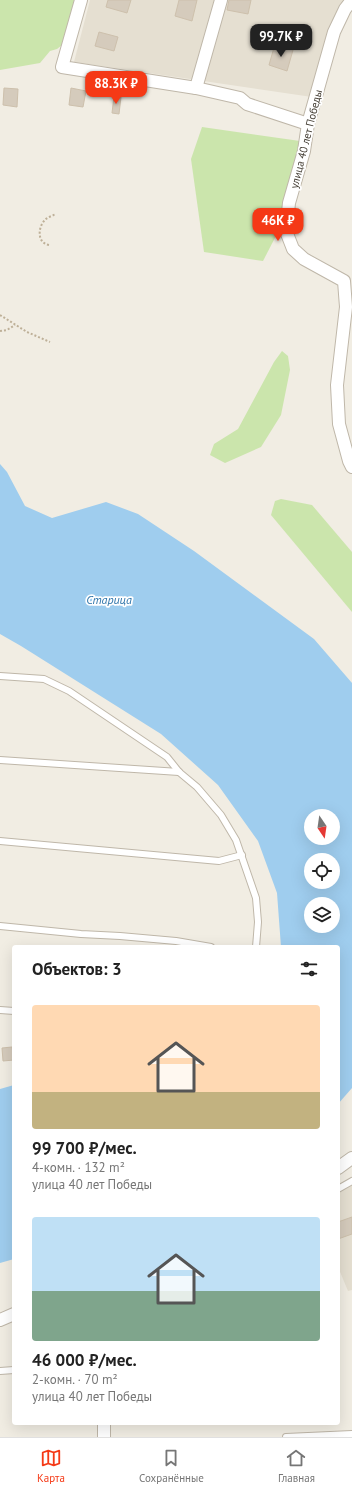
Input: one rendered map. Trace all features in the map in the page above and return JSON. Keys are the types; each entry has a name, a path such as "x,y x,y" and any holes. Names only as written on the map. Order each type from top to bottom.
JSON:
{"street":[{"path":"81,0 62,67 196,88 240,98 247,104 308,124"},
{"path":"196,88 221,0"},
{"name":"улица 40 лет Победы","path":"352,0 345,9 334,32 308,124 304,151 289,203 286,231 292,249 304,259 348,283 337,385 339,424 349,461 352,466"},
{"path":"340,1167 352,1158"},
{"path":"0,1320 12,1315"},
{"path":"104,1425 104,1437"}],"lane":[{"path":"0,676 44,679 69,691 167,757 178,772 197,787 221,815 236,840 242,855 256,898 258,922 256,945"},
{"path":"0,760 178,772"},
{"path":"0,841 219,861 242,855"},
{"path":"0,926 81,934 155,939 197,945"},
{"path":"0,1010 12,1011"},
{"path":"340,1188 352,1181"},
{"path":"0,1371 12,1370"},
{"path":"286,1437 352,1434"}],"path":[{"path":"49,245 44,244 41,241 39,234 40,226 46,219 56,214"},
{"path":"0,315 27,332 50,342"},
{"path":"0,331 7,330 16,325"}],"shaded area":[{"path":"90,0 346,0 312,97 74,62"},
{"path":"352,1185 352,1290 348,1291 340,1272 340,1192"}],"green space":[{"path":"0,0 79,0 67,41 57,49 50,51 40,63 0,70"},
{"path":"202,127 300,141 279,230 263,261 204,252 191,159"},
{"path":"282,351 288,356 290,370 281,415 261,447 225,463 210,455 214,444 238,429 274,362"},
{"path":"281,499 312,505 352,552 352,612 271,515 275,501"}],"water":[{"name":"Старица","path":"0,464 7,472 25,506 52,518 106,502 138,514 194,551 314,639 352,683 352,1088 340,1102 340,945 281,945 277,893 258,841 218,785 161,734 0,634"},
{"path":"12,1086 12,1260 0,1263 0,1089"}],"building":[{"path":"108,0 131,0 127,13 106,7"},
{"path":"179,0 197,0 192,21 175,16"},
{"path":"229,0 251,0 248,14 227,10"},
{"path":"99,32 118,37 114,51 95,46"},
{"path":"275,44 293,50 287,71 269,65"},
{"path":"4,88 18,89 17,107 3,105"},
{"path":"71,88 86,91 83,107 69,105"},
{"path":"114,96 121,97 119,114 112,113"},
{"path":"12,1047 12,1060 3,1061 2,1048"},
{"path":"352,1217 352,1234 340,1238 340,1221"}]}
